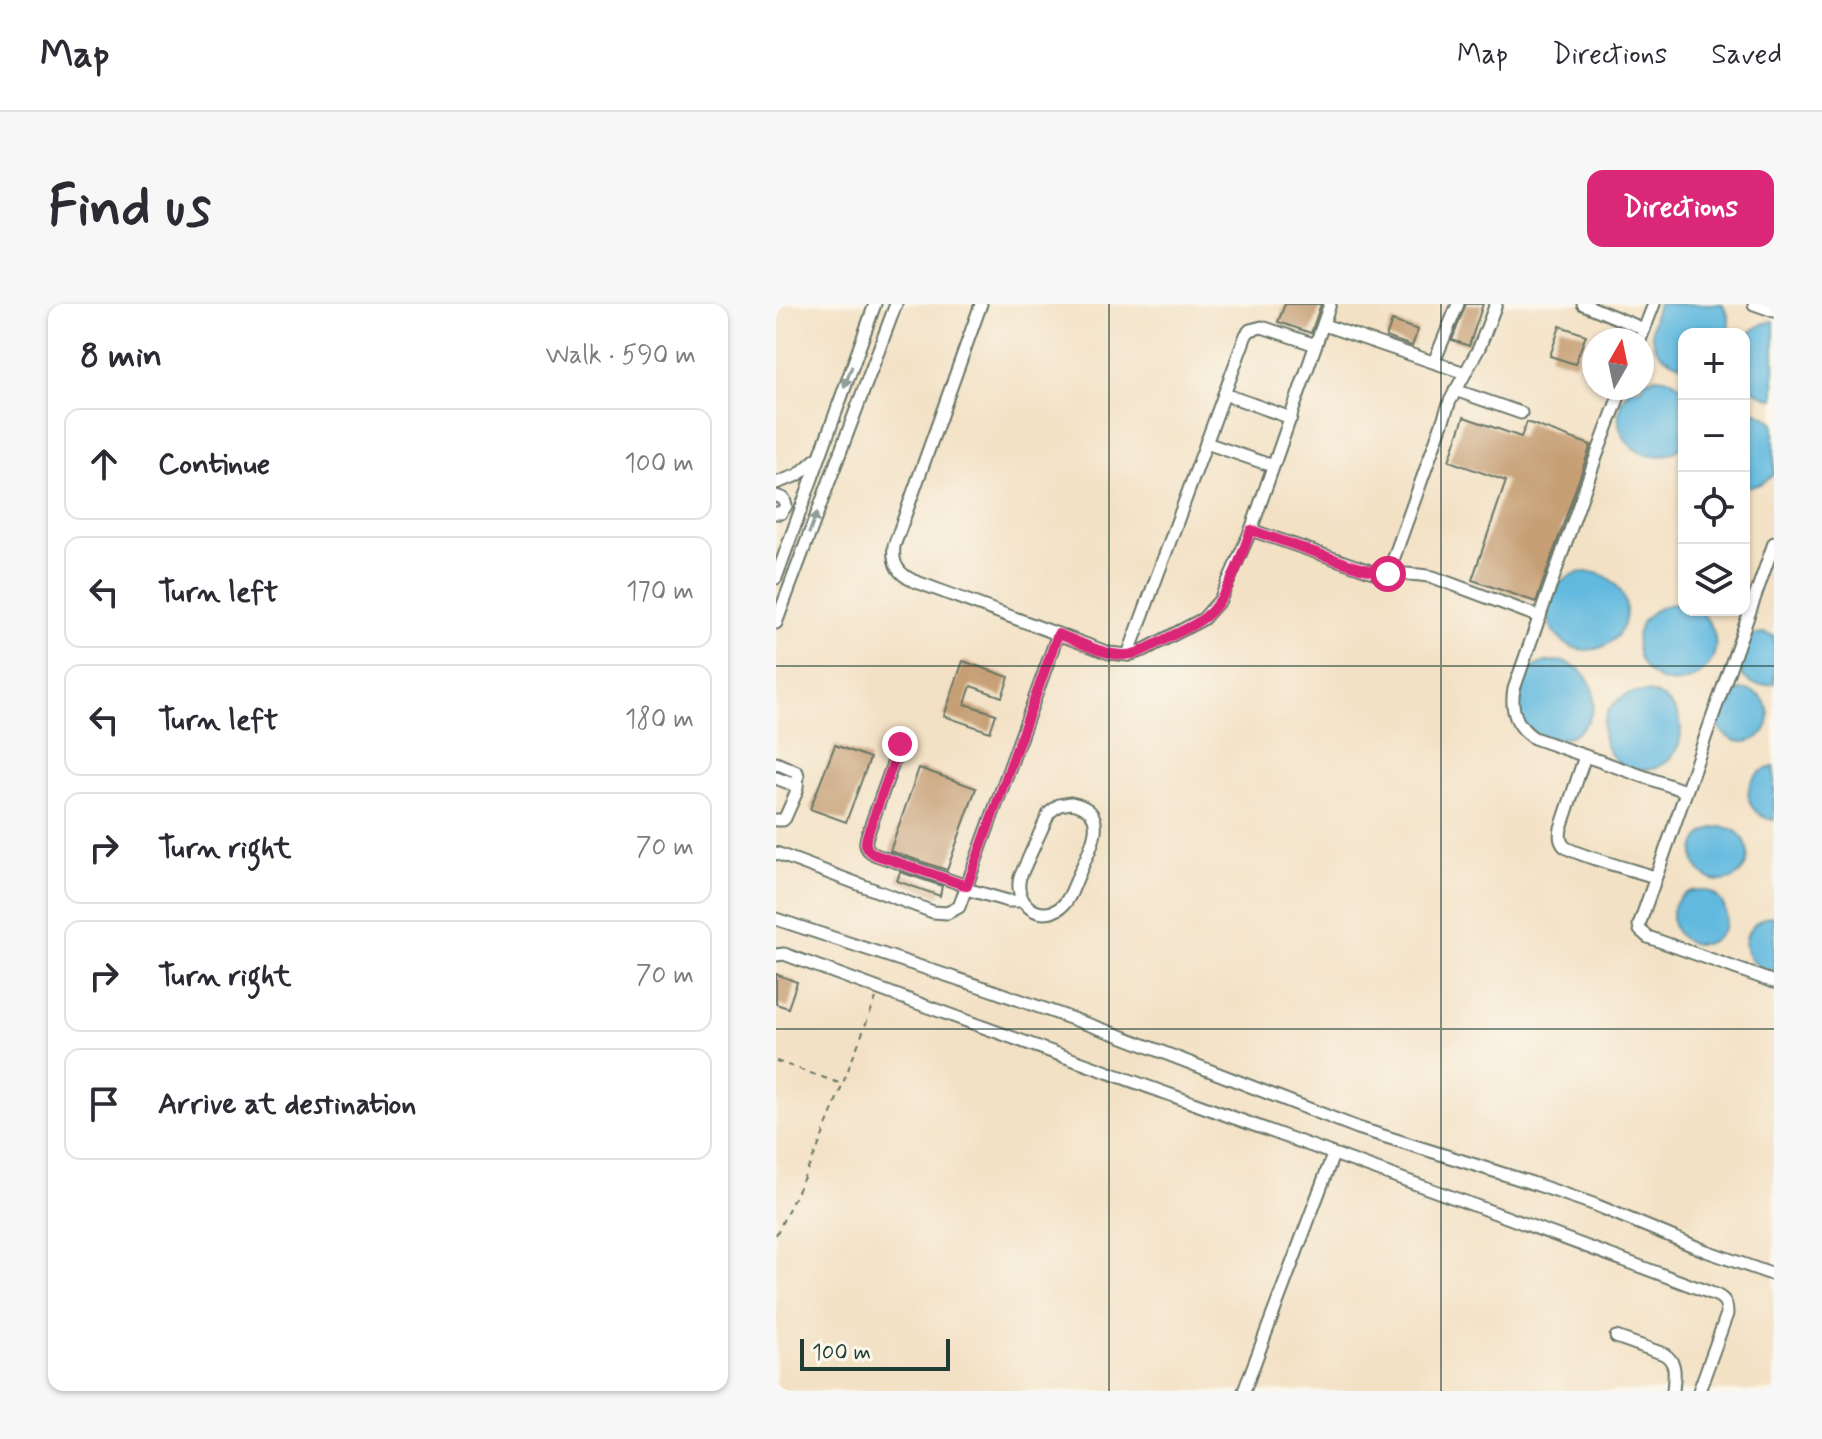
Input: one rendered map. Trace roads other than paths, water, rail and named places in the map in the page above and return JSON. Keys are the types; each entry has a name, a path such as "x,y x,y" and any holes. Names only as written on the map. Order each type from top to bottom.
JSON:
{"street":[{"path":"776,578 875,304"},
{"path":"776,623 896,304"},
{"path":"981,304 894,546 896,568 914,581 1109,653 1128,655 1195,623 1209,614 1220,600 1251,530 1330,304"},
{"path":"1434,362 1458,304"},
{"path":"1388,574 1455,390 1479,348 1496,304"},
{"path":"1583,304 1630,328"},
{"path":"1644,328 1654,304"},
{"path":"1754,304 1774,311"},
{"path":"1324,325 1465,373"},
{"path":"1128,655 1243,341 1250,330 1262,327 1316,345"},
{"path":"1455,390 1521,413"},
{"path":"1224,394 1291,418"},
{"path":"1618,400 1514,689 1512,708 1526,733 1534,738 1685,791"},
{"path":"1206,443 1273,466"},
{"path":"776,483 798,475 820,456"},
{"path":"776,496 784,499 786,506 781,513 776,513"},
{"path":"1251,530 1360,568 1388,574 1433,577 1540,617"},
{"path":"1774,543 1639,925 1643,935 1774,982"},
{"path":"776,853 940,914 959,907 1058,634"},
{"path":"900,744 865,842 866,848 870,853 1002,900 1023,901 1028,907 1044,913 1066,903 1096,834 1095,821 1089,811 1071,803 1059,805 1049,813 1020,877 1018,889 1023,901"},
{"path":"1585,756 1561,828 1562,842 1569,849 1655,877"},
{"path":"776,763 797,772 798,776 797,794 787,815 783,820 776,820"},
{"path":"776,778 797,787"},
{"path":"776,919 1118,1035 1358,1128 1593,1204 1706,1251 1774,1275"},
{"path":"776,955 781,953 1525,1223 1724,1299 1727,1314 1699,1391"},
{"path":"1244,1391 1333,1155"},
{"path":"1616,1337 1671,1359 1674,1366 1673,1391"}],"water":[{"path":"1659,304 1722,304 1729,317 1729,328 1678,328 1678,364 1657,350 1652,328"},
{"path":"1774,321 1774,399 1762,395 1750,385 1750,334 1765,323"},
{"path":"1654,377 1670,379 1678,384 1678,449 1669,454 1654,456 1630,444 1622,433 1619,419 1623,400 1654,400"},
{"path":"1750,410 1760,413 1774,423 1774,474 1750,486"},
{"path":"1587,572 1602,575 1615,583 1623,596 1626,611 1623,626 1615,639 1602,647 1587,650 1572,647 1559,639 1551,626 1548,611 1551,596 1559,583 1572,575"},
{"path":"1675,603 1678,604 1678,616 1703,616 1712,630 1715,647 1710,662 1700,674 1686,681 1670,682 1655,677 1642,663 1638,652 1638,632 1647,616"},
{"path":"1763,633 1774,636 1774,683 1760,685 1742,675 1737,655 1750,638"},
{"path":"1555,661 1570,664 1583,672 1591,685 1594,700 1591,715 1583,728 1570,736 1555,739 1540,736 1527,728 1519,715 1516,700 1519,685 1527,672 1540,664"},
{"path":"1743,690 1761,698 1769,716 1761,734 1743,742 1725,734 1717,716 1725,698"},
{"path":"1634,692 1650,692 1664,698 1675,709 1681,731 1675,753 1664,764 1650,770 1634,770 1620,764 1609,753 1603,739 1603,723 1609,709 1620,698"},
{"path":"1774,767 1774,820 1755,810 1748,794 1755,777"},
{"path":"1721,827 1740,835 1748,854 1740,873 1721,881 1702,873 1694,854 1702,835"},
{"path":"1699,890 1718,898 1726,917 1718,936 1699,944 1680,936 1672,917 1680,898"},
{"path":"1774,917 1774,970 1753,962 1746,946 1751,928"}]}
